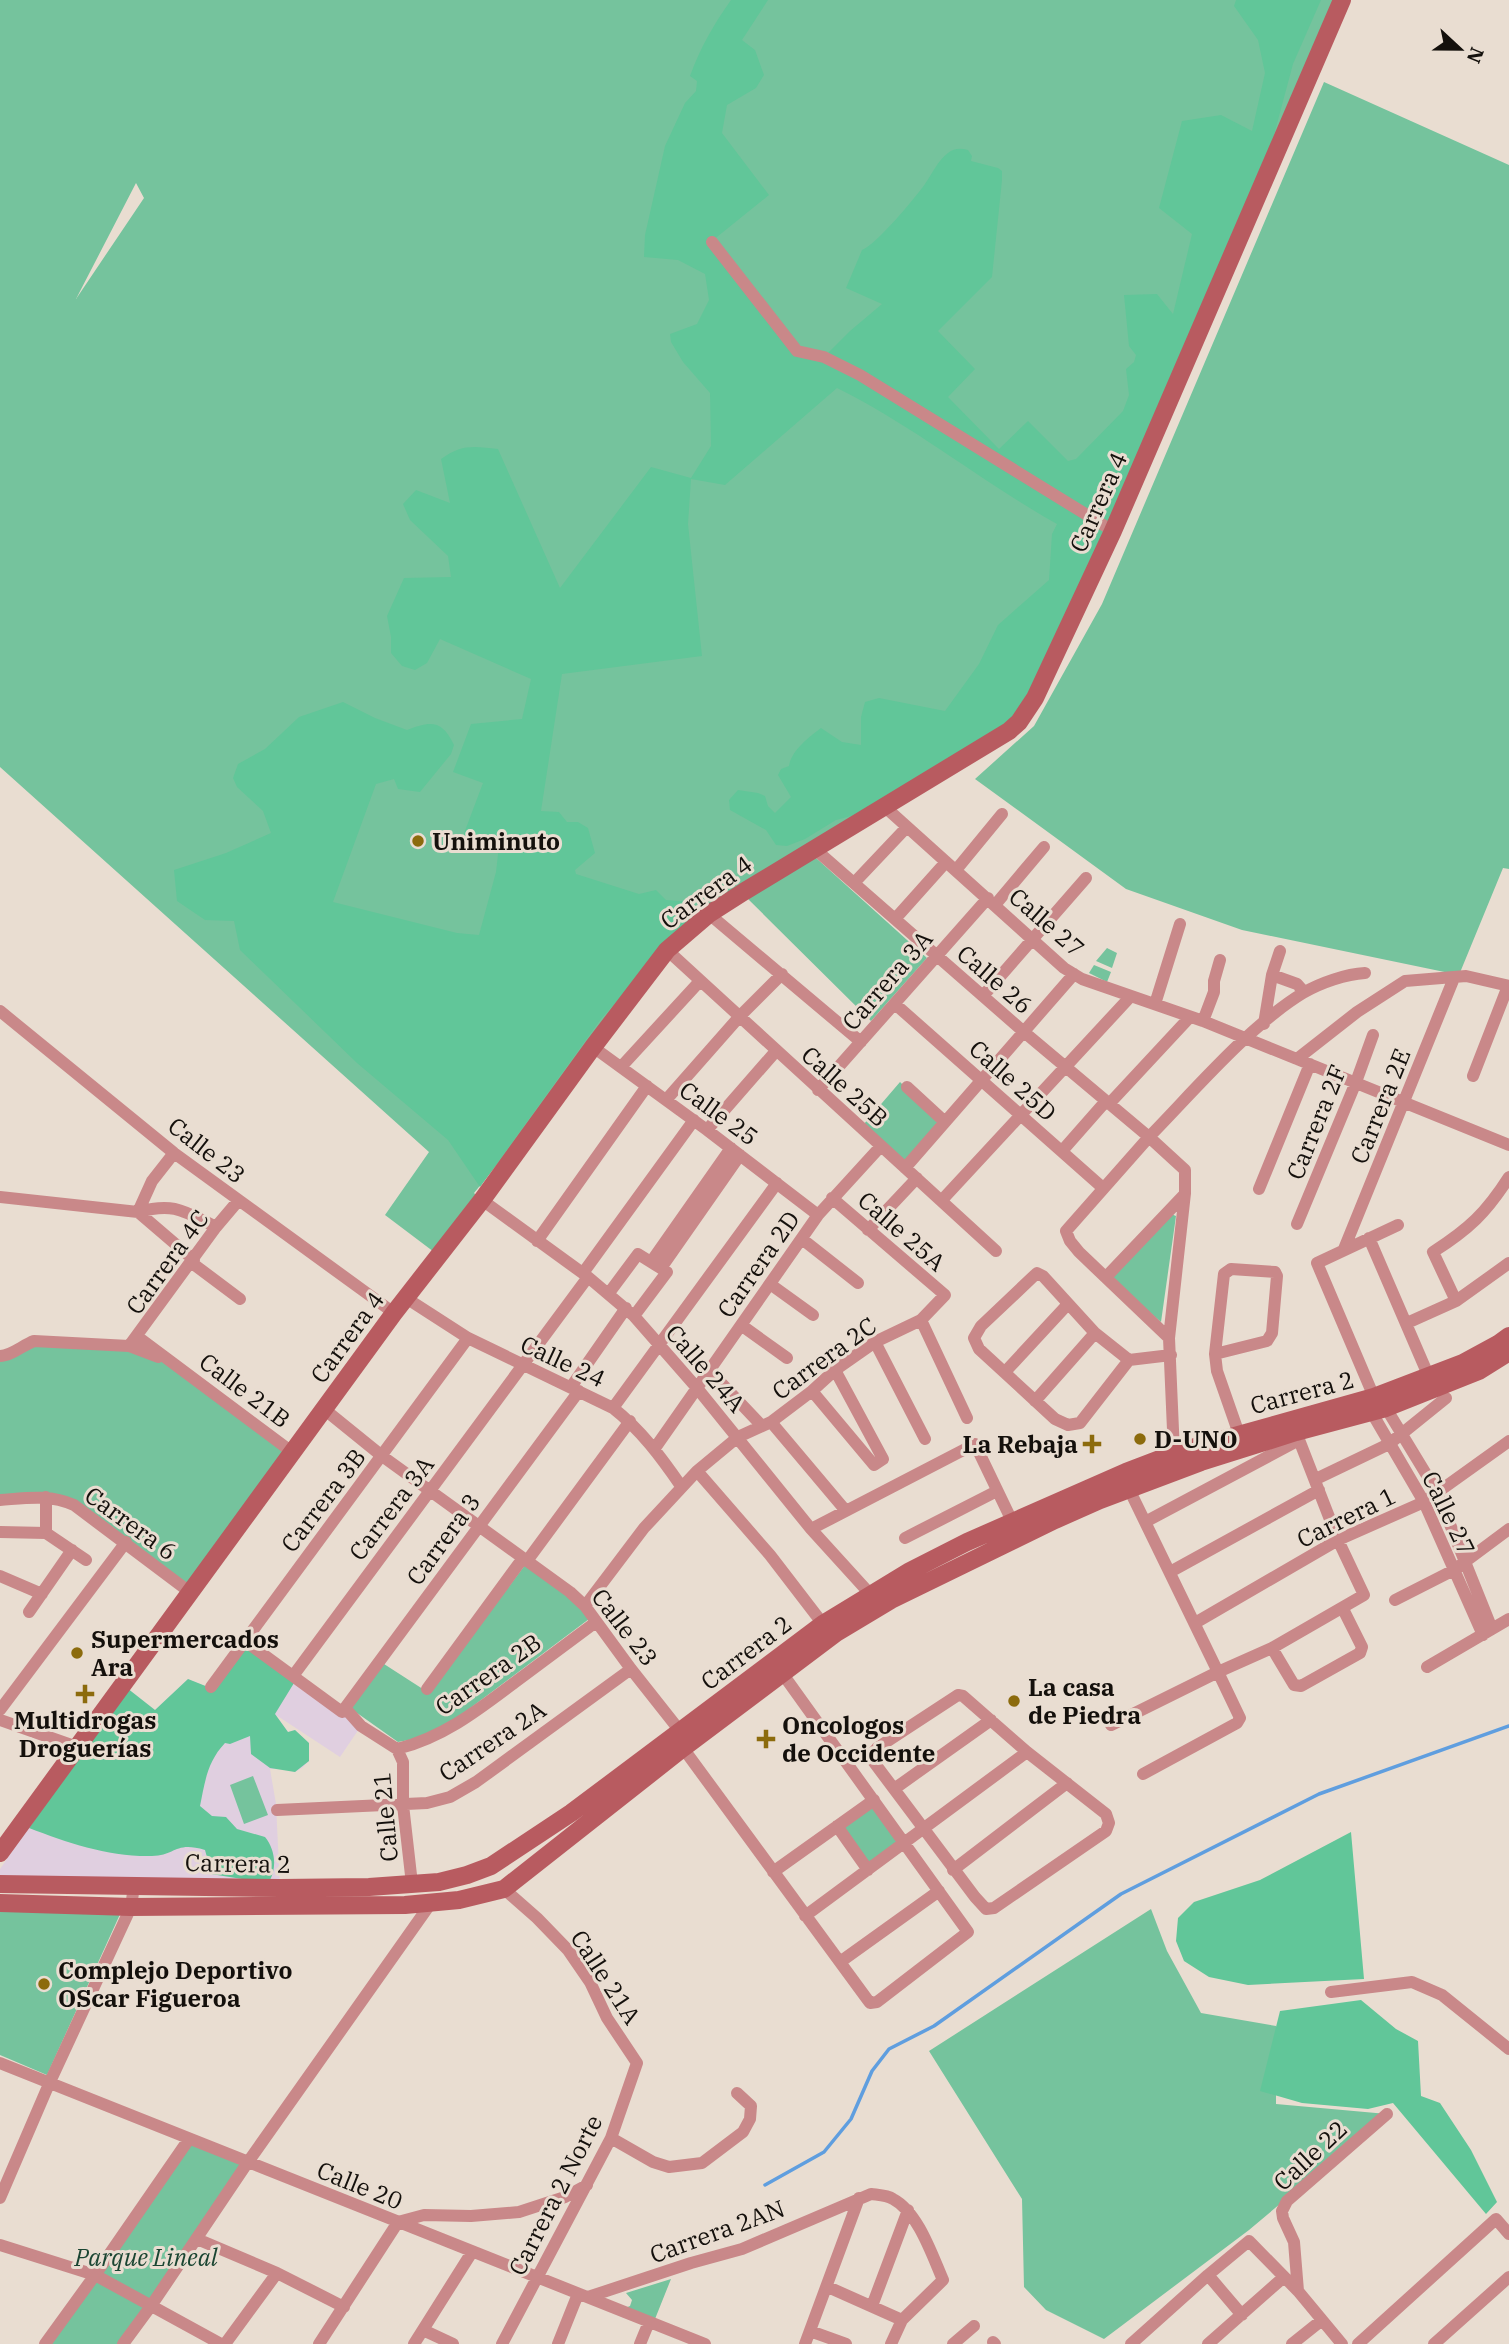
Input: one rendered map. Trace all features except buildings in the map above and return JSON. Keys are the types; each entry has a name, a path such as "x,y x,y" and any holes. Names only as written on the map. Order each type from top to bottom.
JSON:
{"main road":[{"name":"Carrera 4","path":"0,1853 394,1313 482,1200 667,950 709,914 1009,731 1019,722 1035,698 1113,531 1342,0"},
{"name":"Carrera 2","path":"0,1903 131,1907 431,1903 459,1900 504,1889 681,1739 823,1624 910,1571 1012,1521 1188,1456 1239,1434 1377,1406 1429,1377 1463,1363 1509,1336"},
{"name":"Carrera 2","path":"0,1884 369,1887 439,1882 491,1866 782,1673 836,1633 891,1600 1055,1520 1129,1489 1188,1456 1297,1436 1479,1371 1509,1352"}],"street":[{"path":"712,242 797,351 824,357 860,375 1113,531"},
{"name":"Calle 27","path":"885,807 1082,979 1203,1021 1509,1144"},
{"path":"895,919 1002,814"},
{"path":"854,883 907,827"},
{"name":"Carrera 3A","path":"818,1090 936,956 1044,846"},
{"name":"Calle 26","path":"816,850 1185,1170 1185,1193"},
{"path":"983,996 1035,940 1086,878"},
{"path":"709,914 858,1045"},
{"path":"1155,1004 1180,924"},
{"name":"Calle 25B","path":"667,950 996,1251"},
{"path":"1264,1024 1272,975 1280,950"},
{"path":"1203,1021 1214,992 1220,960"},
{"path":"1170,1338 1079,1252 1066,1231 1149,1137 1245,1040 1304,992 1356,973 1365,973"},
{"path":"905,1168 1074,974"},
{"path":"1272,975 1297,984 1304,992"},
{"path":"666,1100 740,1016 780,976"},
{"path":"1297,1059 1357,1012 1405,981 1466,976 1509,986 1473,1076"},
{"name":"Carrera 2E","path":"1344,1249 1454,978"},
{"path":"621,1068 700,981"},
{"path":"942,1200 1131,996"},
{"name":"Calle 25D","path":"895,1004 1103,1188"},
{"name":"Calle 23","path":"0,1011 174,1153 394,1313"},
{"path":"1062,1151 1190,1017"},
{"name":"Carrera 2F","path":"1297,1224 1373,1035"},
{"name":"Calle 25","path":"593,1047 818,1215"},
{"path":"707,1130 775,1051"},
{"path":"1259,1189 1310,1064"},
{"path":"537,1241 647,1086"},
{"path":"907,1087 945,1122"},
{"path":"523,1366 694,1120"},
{"name":"Carrera 2D","path":"655,1448 818,1215 881,1146"},
{"path":"656,1265 735,1151"},
{"path":"138,1212 152,1181 174,1153"},
{"path":"1456,1301 1433,1252 1465,1231 1492,1205 1509,1177"},
{"path":"869,1230 917,1178"},
{"path":"613,1408 777,1182"},
{"path":"1106,1277 1185,1193"},
{"path":"1185,1193 1170,1338 1188,1456"},
{"path":"0,1197 138,1212 158,1206 180,1209 216,1227"},
{"name":"Calle 25A","path":"832,1198 945,1295"},
{"name":"Calle 24A","path":"482,1200 586,1275 630,1312 738,1437 811,1529 871,1595"},
{"name":"Carrera 4C","path":"133,1342 216,1227 239,1201"},
{"path":"138,1212 240,1298"},
{"path":"1377,1406 1317,1263 1398,1225"},
{"path":"1369,1238 1429,1377"},
{"path":"802,1239 858,1283"},
{"path":"575,1389 630,1312 667,1272 638,1254 609,1293"},
{"path":"1407,1323 1456,1301 1509,1264"},
{"path":"1215,1354 1267,1341 1272,1333 1277,1276 1275,1272 1231,1269 1224,1274 1215,1354 1217,1371 1239,1434"},
{"path":"1129,1360 1080,1423 1069,1425 1055,1419 1035,1401 979,1349 974,1338 981,1326 1037,1273 1043,1276 1095,1333 1129,1360 1171,1355"},
{"path":"770,1284 813,1315"},
{"name":"Carrera 2C","path":"585,1606 644,1528 697,1471 738,1437 766,1423 875,1342 921,1320 945,1295"},
{"name":"Calle 24","path":"406,1297 468,1338 613,1408 630,1421 655,1448 681,1486"},
{"path":"1005,1372 1068,1304"},
{"path":"921,1320 967,1418"},
{"path":"741,1325 787,1358"},
{"path":"1035,1401 1095,1333"},
{"name":"Carrera 3B","path":"211,1687 468,1338"},
{"path":"0,1356 34,1341 133,1342"},
{"name":"Calle 21B","path":"133,1342 172,1361 292,1452"},
{"path":"875,1342 925,1439"},
{"name":"Carrera 3A","path":"293,1676 523,1366"},
{"path":"709,1370 766,1423 846,1511"},
{"path":"812,1391 874,1465 883,1459 835,1370"},
{"name":"Carrera 3","path":"344,1710 575,1389"},
{"path":"1170,1572 1389,1444 1446,1398"},
{"name":"Calle 27","path":"1377,1406 1402,1433 1437,1492 1465,1562 1487,1632"},
{"name":"Calle 27","path":"1377,1406 1389,1444 1424,1502 1454,1570 1487,1632"},
{"name":"Calle 23","path":"324,1409 382,1456 479,1525 585,1606 773,1872 870,2003 877,2002 968,1932 939,1891"},
{"path":"428,1689 630,1421"},
{"path":"1111,1725 1272,1648 1364,1595 1338,1540 1297,1436 1145,1522"},
{"name":"Carrera 1","path":"1195,1623 1338,1540 1424,1502 1509,1441"},
{"path":"811,1529 975,1444 1012,1521"},
{"path":"697,1471 770,1555 823,1624"},
{"path":"1129,1489 1240,1718 1237,1723 1143,1773"},
{"path":"905,1538 997,1491"},
{"path":"46,1497 47,1533"},
{"name":"Carrera 6","path":"0,1500 46,1497 59,1498 74,1505 191,1593"},
{"path":"1395,1600 1454,1570 1509,1530"},
{"path":"0,1532 47,1533 86,1560"},
{"path":"0,1710 126,1542"},
{"path":"29,1612 72,1550"},
{"path":"0,1576 42,1594"},
{"path":"1272,1648 1289,1681 1301,1686 1360,1653 1362,1647 1343,1609"},
{"path":"1427,1667 1509,1619"},
{"name":"Carrera 2B","path":"397,1749 423,1742 444,1732 596,1622"},
{"path":"245,1641 344,1710 360,1726 397,1749"},
{"name":"Carrera 2A","path":"277,1810 440,1801 476,1782 631,1669"},
{"path":"782,1673 939,1891 840,1962"},
{"path":"958,1695 963,1696 1027,1752 1106,1814 1109,1823 1106,1831 994,1908 986,1909 953,1870 873,1760 872,1754 877,1748 958,1695"},
{"path":"0,1720 77,1747"},
{"path":"894,1789 991,1720"},
{"name":"Calle 21","path":"397,1749 403,1762 403,1805 412,1884"},
{"path":"805,1916 1027,1752"},
{"path":"953,1870 1066,1783"},
{"path":"773,1872 874,1800"},
{"path":"837,1826 868,1870"},
{"path":"0,2198 49,2084 131,1907 134,1886"},
{"name":"Calle 21A","path":"504,1889 568,1950 590,1982 607,2018 637,2063"},
{"path":"123,2344 247,2162 431,1903"},
{"path":"1331,1992 1412,1982 1442,1995 1509,2049"},
{"name":"Calle 20","path":"0,2063 705,2344"},
{"name":"Carrera 2 Norte","path":"502,2344 589,2184 611,2138 637,2063"},
{"path":"611,2138 669,2168 702,2163 743,2132 750,2119 751,2106 737,2094"},
{"name":"Calle 22","path":"1298,2291 1294,2242 1283,2218 1284,2206 1306,2183 1387,2114"},
{"path":"45,2344 189,2139"},
{"path":"319,2344 398,2222 424,2215 471,2216 519,2212 565,2197 589,2184"},
{"path":"805,2344 859,2198 871,2194 891,2197 908,2210 923,2235 943,2280 902,2320 891,2344"},
{"name":"Carrera 2AN","path":"583,2295 742,2249 859,2198"},
{"path":"872,2306 908,2210"},
{"path":"1358,2344 1496,2219 1509,2234"},
{"path":"197,2239 277,2273 344,2307"},
{"path":"1131,2344 1249,2241 1298,2291 1342,2344"},
{"path":"0,2245 95,2275 223,2344 277,2273"},
{"path":"414,2344 472,2252"},
{"path":"1208,2275 1242,2315"},
{"path":"1208,2344 1284,2277"},
{"path":"1434,2344 1509,2277"},
{"path":"828,2287 902,2320"},
{"path":"558,2344 583,2295"},
{"path":"1292,2344 1322,2320"},
{"path":"640,2344 649,2322"},
{"path":"953,2344 974,2326"},
{"path":"423,2329 453,2344"},
{"path":"810,2331 846,2344"}],"shaded area":[{"path":"247,1644 361,1726 340,1757 276,1715 288,1732 295,1730 309,1743 309,1761 302,1768 295,1772 270,1769 276,1804 280,1888 0,1878 0,1869 127,1688 155,1710 188,1679 213,1689"}],"green space":[{"path":"0,0 1342,0 1009,731 709,914 593,1047 474,1193 480,1199 438,1255 385,1215 429,1152 0,767","holes":["136,183 144,198 76,299"]},
{"path":"731,0 768,0 742,40 755,50 764,75 756,88 727,105 722,133 769,195 712,241 797,351 824,357 882,304 846,288 862,250 876,240 904,210 941,159 953,150 963,149 968,150 972,156 971,161 998,168 1002,171 1002,180 992,277 938,331 975,369 948,397 999,449 1028,421 1068,461 1076,459 1123,411 1129,395 1126,369 1134,362 1136,355 1129,346 1124,295 1157,294 1173,314 1192,234 1159,208 1182,121 1221,115 1252,131 1265,73 1258,40 1234,6 1236,0 1321,0 1293,64 1258,195 1113,531 1009,731 885,807 836,820 805,839 787,846 776,845 766,830 730,810 729,800 738,790 765,796 768,806 775,813 791,797 778,775 781,769 789,766 797,750 821,728 842,742 861,745 861,717 865,702 879,698 945,711 979,664 998,625 1049,580 1052,534 1057,524 893,419 837,388 725,485 691,479 688,524 702,656 562,674 541,811 559,812 567,822 578,822 588,828 595,853 575,870 576,874 639,894 656,890 666,900 694,902 697,910 601,1019 480,1187 448,1140 357,1063 240,950 234,921 205,920 177,901 174,870 226,853 271,833 263,811 237,787 233,778 238,764 265,749 299,717 343,702 407,730 435,724 445,730 454,745 451,754 420,792 398,789 394,779 376,784 333,902 457,933 479,935 496,872 499,846 463,836 483,783 453,772 471,724 522,719 531,679 440,639 427,663 415,670 402,666 391,653 387,616 404,578 451,577 448,556 410,520 403,504 416,490 450,503 441,459 468,447 498,449 560,588 651,467 691,478 711,446 710,393 683,362 671,342 670,334 697,324 709,300 705,274 678,260 644,257 645,235 665,146 685,103 696,91 697,81 690,76 708,36"},
{"path":"1324,82 1509,165 1509,869 1503,868 1459,975 1242,930 1126,889 975,779 1034,726 1102,604"},
{"path":"815,857 927,958 871,1021 747,898"},
{"path":"1107,948 1117,953 1112,968 1096,961"},
{"path":"1094,965 1111,972 1107,982 1089,973"},
{"path":"900,1082 942,1123 906,1163 864,1124"},
{"path":"1171,1214 1176,1216 1161,1322 1111,1279"},
{"path":"21,1346 129,1346 172,1361 292,1452 191,1593 74,1505 0,1500 0,1356"},
{"path":"525,1565 573,1600 589,1619 461,1715 425,1737 398,1742 350,1708 384,1664 429,1693"},
{"path":"247,1644 294,1683 275,1714 288,1732 295,1730 309,1743 309,1761 295,1772 270,1768 251,1754 250,1736 230,1744 225,1743 210,1765 200,1806 212,1816 226,1817 237,1829 265,1837 274,1858 270,1880 261,1882 211,1874 206,1868 208,1861 205,1850 187,1847 166,1854 136,1856 104,1852 29,1828 127,1688 155,1710 188,1679 213,1689"},
{"path":"253,1776 268,1815 244,1824 230,1785"},
{"path":"873,1806 898,1843 866,1868 839,1829"},
{"path":"1351,1832 1364,1979 1248,1985 1209,1977 1184,1961 1176,1941 1178,1918 1194,1902 1260,1880"},
{"path":"1151,1909 1167,1951 1201,2013 1276,2026 1276,2104 1387,2114 1249,2230 1104,2339 1046,2310 1024,2287 1022,2199 929,2051"},
{"name":"Complejo Deportivo OScar Figueroa","path":"0,1910 121,1912 47,2075 0,2055"},
{"path":"1361,2000 1396,2029 1418,2041 1421,2096 1440,2103 1471,2150 1497,2202 1486,2214 1393,2103 1368,2109 1302,2103 1260,2091 1280,2011"},
{"name":"Parque Lineal","path":"189,2139 248,2162 123,2344 45,2344"},
{"path":"671,2279 655,2319 625,2308 630,2306 632,2300 626,2293"}],"waterway":[{"path":"765,2185 824,2152 851,2119 872,2071 889,2049 934,2026 1121,1894 1319,1794 1509,1726"}],"place":[{"name":"Uniminuto","path":"418,841"},
{"name":"D-UNO","path":"1140,1439"},
{"name":"La Rebaja","path":"1092,1444"},
{"name":"Supermercados Ara","path":"77,1653"},
{"name":"Multidrogas Droguerías","path":"85,1694"},
{"name":"La casa de Piedra","path":"1014,1701"},
{"name":"Oncologos de Occidente","path":"766,1739"},
{"name":"Complejo Deportivo OScar Figueroa","path":"44,1984"}]}
